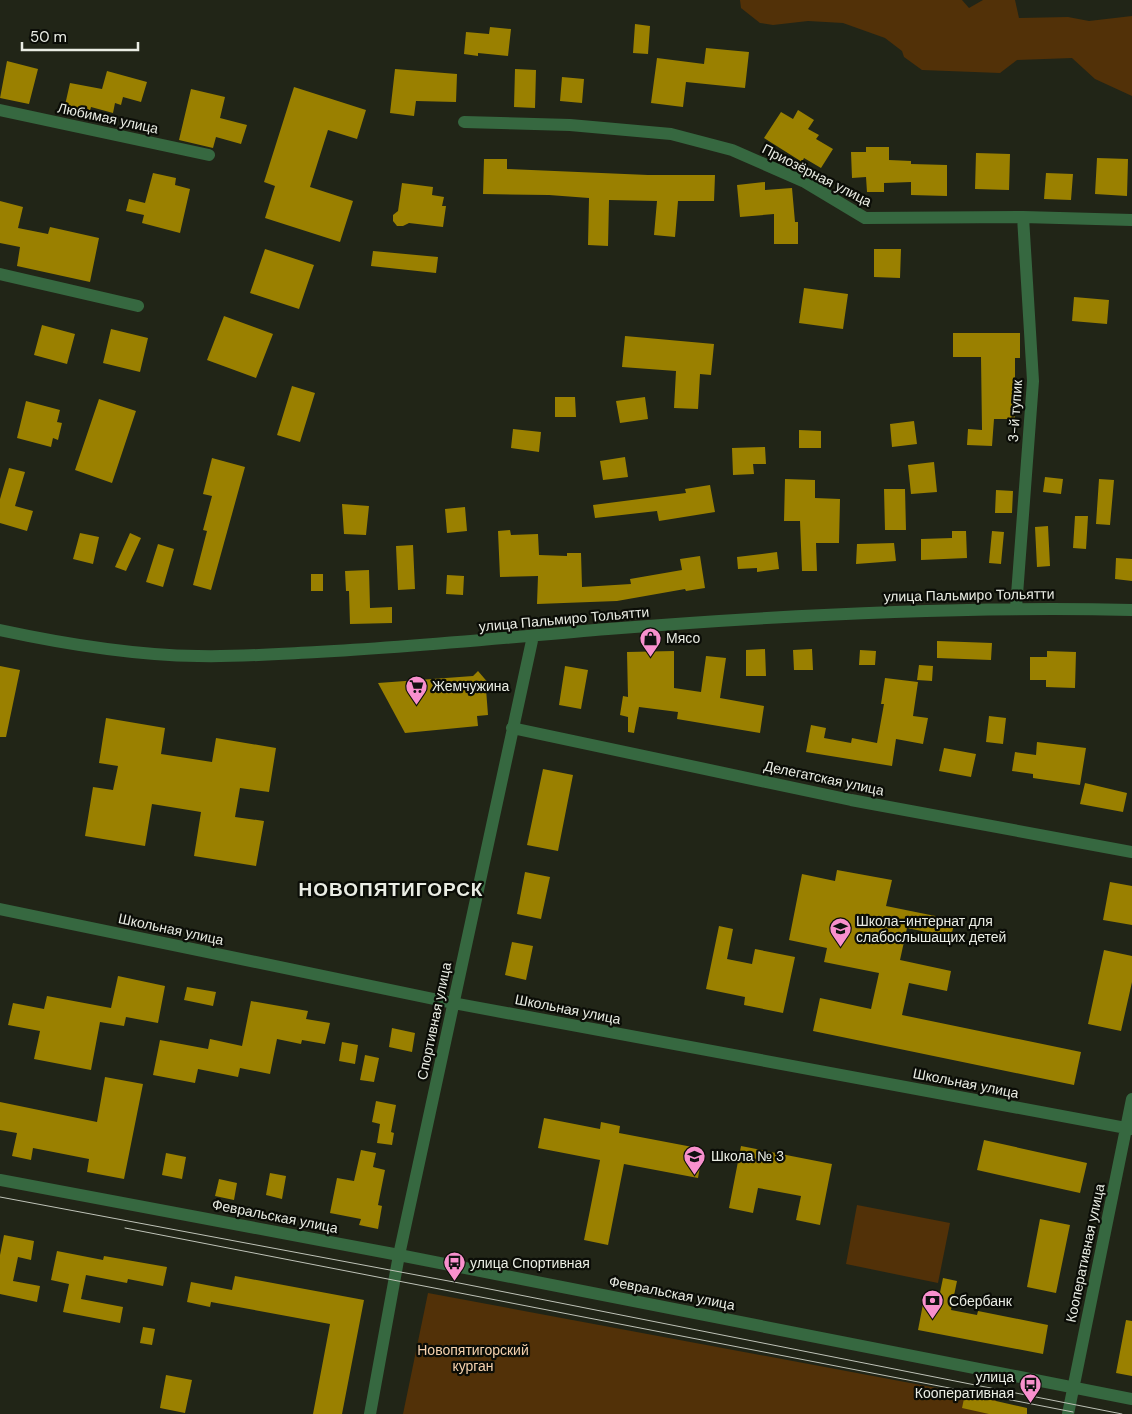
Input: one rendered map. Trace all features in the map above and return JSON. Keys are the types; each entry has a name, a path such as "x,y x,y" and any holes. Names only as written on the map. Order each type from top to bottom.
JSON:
{"street":[{"name":"Любимая улица","path":"0,110 209,155"},
{"name":"Приозёрная улица","path":"464,122 570,125 670,134 732,150 804,182 865,218 1023,217 1132,220"},
{"name":"3-й тупик","path":"1016,608 1033,381 1023,217"},
{"path":"0,274 138,306"},
{"name":"улица Пальмиро Тольятти","path":"0,630 86,646 198,656 345,650 810,614 1016,608 1132,610"},
{"name":"Спортивная улица","path":"370,1414 399,1255 533,636"},
{"name":"Делегатская улица","path":"512,728 851,800 1132,852"},
{"name":"Школьная улица","path":"0,909 453,1003 1129,1129"},
{"name":"Кооперативная улица","path":"1068,1414 1129,1129 1132,1099"},
{"name":"Февральская улица","path":"0,1180 399,1255 1132,1399"}],"green space":[{"path":"740,0 962,0 969,8 983,0 1015,0 1019,18 1068,17 1089,21 1132,16 1132,96 1095,79 1072,58 1017,60 1000,73 922,70 904,57 902,51 885,38 843,23 808,21 773,25 760,23 741,8"},
{"path":"857,1205 950,1223 938,1283 846,1264"},
{"name":"Новопятигорский курган","path":"428,1293 996,1399 994,1414 403,1414"}],"building":[{"path":"635,24 650,26 648,54 633,53"},
{"path":"490,27 511,29 508,56 478,53 478,56 464,54 466,32 489,34"},
{"path":"706,48 749,52 745,88 686,82 683,107 651,103 657,58 704,64"},
{"path":"7,61 38,69 29,104 0,98"},
{"path":"395,69 457,74 456,102 416,101 414,116 390,113"},
{"path":"515,69 536,70 535,108 514,107"},
{"path":"107,71 147,82 141,102 123,97 121,105 115,103 113,113 91,107 88,119 63,114 70,83 102,89"},
{"path":"562,77 584,79 582,103 560,101"},
{"path":"294,87 366,110 357,139 328,130 310,187 353,201 340,242 265,218 275,186 264,182"},
{"path":"191,89 225,97 220,118 247,125 241,144 216,137 213,148 179,140"},
{"path":"798,110 814,120 808,129 819,135 816,139 833,149 821,168 804,158 802,162 764,138 781,112 793,119"},
{"path":"866,147 889,147 889,160 911,161 911,164 947,165 947,196 911,195 911,182 884,183 884,192 867,192 866,177 852,178 851,152 866,152"},
{"path":"976,153 1010,154 1009,190 975,189"},
{"path":"1097,158 1128,159 1127,196 1095,194"},
{"path":"484,159 507,159 507,169 648,175 715,175 714,201 678,201 675,237 654,235 657,201 609,200 608,246 588,245 589,198 483,194"},
{"path":"153,173 176,178 175,185 190,189 180,233 142,223 144,215 126,211 129,199 145,203"},
{"path":"1046,173 1073,174 1071,200 1044,199"},
{"path":"765,182 765,190 792,188 795,222 798,222 798,244 774,244 774,214 740,217 737,185"},
{"path":"402,183 433,187 432,195 444,197 442,206 446,206 443,227 409,223 397,226 393,221 393,215 398,211"},
{"path":"0,201 23,207 18,228 48,234 50,227 99,238 90,282 17,266 20,247 0,243"},
{"path":"265,249 314,265 299,309 250,293"},
{"path":"874,249 901,249 900,278 874,277"},
{"path":"373,251 438,257 436,273 371,266"},
{"path":"804,288 848,294 843,329 799,323"},
{"path":"1074,297 1109,300 1107,324 1072,321"},
{"path":"224,316 273,334 256,378 207,360"},
{"path":"42,325 75,334 67,364 34,355"},
{"path":"111,329 148,338 140,372 103,363"},
{"path":"953,333 1020,333 1020,358 1015,358 1015,419 994,419 992,446 967,445 968,429 982,430 981,357 953,357"},
{"path":"625,336 714,344 711,375 700,374 698,409 674,408 676,371 622,367"},
{"path":"292,386 315,393 300,442 277,435"},
{"path":"555,397 575,397 576,417 555,417"},
{"path":"645,397 648,419 620,423 616,401"},
{"path":"99,399 136,411 112,483 75,470"},
{"path":"26,401 60,410 57,422 62,423 58,440 53,438 51,447 17,438"},
{"path":"914,421 917,444 892,447 890,424"},
{"path":"513,429 541,432 539,452 511,448"},
{"path":"799,430 821,431 821,448 799,448"},
{"path":"765,447 766,464 753,464 754,474 733,475 732,448"},
{"path":"625,457 628,477 603,480 600,461"},
{"path":"212,458 245,467 211,590 193,585 207,531 203,530 212,496 203,494"},
{"path":"934,462 937,492 911,494 908,465"},
{"path":"9,468 25,472 15,506 33,511 27,531 0,523 0,499"},
{"path":"1045,477 1063,479 1061,494 1043,492"},
{"path":"785,479 815,480 815,498 840,499 839,543 816,543 817,571 802,571 800,521 784,521"},
{"path":"1099,479 1114,480 1110,525 1096,524"},
{"path":"710,485 715,512 659,521 657,511 595,518 593,505 686,493 685,489"},
{"path":"884,489 905,489 906,530 885,530"},
{"path":"996,490 1013,491 1012,513 995,513"},
{"path":"342,504 369,506 366,535 344,534"},
{"path":"465,507 467,531 447,533 445,509"},
{"path":"1075,516 1088,516 1086,549 1073,548"},
{"path":"1048,526 1050,566 1037,567 1035,527"},
{"path":"510,530 511,535 538,534 539,555 567,556 567,553 581,553 582,587 631,584 630,579 682,570 680,559 700,556 705,588 686,591 685,589 617,601 537,604 538,576 500,577 498,531"},
{"path":"952,531 966,531 967,558 921,560 921,539 952,538"},
{"path":"992,531 1004,532 1001,564 989,563"},
{"path":"80,533 99,537 93,564 73,559"},
{"path":"130,533 141,538 126,571 115,567"},
{"path":"894,543 896,561 856,564 857,544"},
{"path":"158,544 174,549 163,587 146,582"},
{"path":"413,545 415,589 398,590 396,546"},
{"path":"777,552 779,569 757,572 757,568 738,569 737,557"},
{"path":"1116,558 1132,559 1132,581 1115,579"},
{"path":"369,570 370,608 392,607 392,623 350,624 349,591 346,591 345,571"},
{"path":"311,574 323,574 323,591 311,591"},
{"path":"447,575 464,576 463,595 446,594"},
{"path":"937,641 992,643 991,660 937,658"},
{"path":"765,649 766,676 746,676 746,650"},
{"path":"812,649 813,670 794,670 793,650"},
{"path":"860,650 876,651 875,665 859,665"},
{"path":"674,651 674,688 701,692 706,656 726,658 720,698 764,706 760,733 677,719 678,712 639,707 634,733 628,732 628,717 620,715 623,696 628,697 627,652"},
{"path":"1047,651 1076,652 1075,688 1046,687 1046,680 1030,680 1030,657 1047,657"},
{"path":"919,665 933,666 932,681 917,680"},
{"path":"0,666 20,670 6,737 0,737"},
{"path":"565,666 588,670 581,709 559,705"},
{"path":"478,671 490,685 486,689 488,715 477,716 478,726 405,733 378,683 473,676"},
{"path":"885,678 918,682 913,716 928,718 923,744 896,739 892,766 806,752 811,725 826,728 824,738 851,743 852,738 877,743 884,704 881,704"},
{"path":"989,716 1006,718 1003,744 986,742"},
{"path":"106,718 165,728 161,754 212,762 216,738 276,748 269,792 240,788 235,817 264,821 256,866 194,856 201,812 152,804 145,846 85,836 93,787 113,790 118,766 99,763"},
{"path":"1037,742 1086,748 1080,785 1033,778 1033,774 1012,771 1015,752 1036,755"},
{"path":"944,748 976,754 971,777 939,771"},
{"path":"543,769 573,775 558,851 527,845"},
{"path":"1085,783 1127,793 1123,812 1080,804"},
{"path":"837,870 892,880 886,906 955,920 951,937 907,928 900,960 951,971 947,991 909,983 902,1015 1081,1052 1074,1085 813,1031 820,998 871,1009 879,973 824,962 827,948 789,940 802,874 835,881"},
{"path":"525,872 550,877 541,919 517,914"},
{"path":"1110,882 1132,886 1132,925 1103,920"},
{"path":"719,926 733,929 727,959 752,964 755,949 795,957 783,1013 744,1005 745,997 706,989"},
{"path":"512,942 533,946 526,980 505,975"},
{"path":"1104,950 1132,956 1132,982 1121,1031 1088,1024"},
{"path":"118,976 165,986 158,1023 126,1017 124,1026 100,1022 91,1070 34,1059 40,1031 8,1025 13,1003 44,1009 47,996 111,1008"},
{"path":"187,987 216,992 213,1006 184,1000"},
{"path":"251,1001 308,1011 306,1019 330,1023 325,1044 302,1040 301,1044 277,1039 270,1074 240,1068 238,1077 198,1069 195,1083 153,1075 160,1040 208,1049 210,1039 242,1046"},
{"path":"392,1028 415,1033 412,1052 389,1047"},
{"path":"342,1042 358,1045 355,1064 339,1061"},
{"path":"365,1055 379,1058 374,1082 360,1080"},
{"path":"105,1077 143,1084 124,1179 87,1172 89,1159 33,1148 31,1160 12,1156 17,1133 0,1130 0,1102 97,1122"},
{"path":"376,1101 396,1105 391,1132 394,1133 392,1145 377,1143 380,1124 372,1122"},
{"path":"544,1118 600,1129 601,1122 620,1126 619,1133 703,1149 698,1178 624,1164 608,1245 584,1240 600,1160 538,1148"},
{"path":"984,1140 1087,1163 1080,1193 977,1170"},
{"path":"741,1146 832,1164 820,1225 796,1220 801,1196 758,1188 753,1213 729,1208"},
{"path":"361,1150 376,1153 373,1167 385,1170 378,1205 382,1206 378,1229 359,1225 361,1219 330,1213 337,1178 354,1181"},
{"path":"166,1153 186,1157 182,1179 162,1175"},
{"path":"270,1173 286,1176 282,1199 266,1195"},
{"path":"219,1179 237,1183 234,1200 215,1196"},
{"path":"1040,1219 1070,1225 1056,1293 1027,1287"},
{"path":"4,1235 34,1241 31,1260 18,1257 13,1281 40,1286 37,1302 0,1294 0,1255"},
{"path":"57,1251 103,1260 104,1256 167,1267 163,1286 128,1279 127,1283 86,1275 81,1299 123,1307 120,1323 63,1312 69,1284 51,1280"},
{"path":"235,1276 364,1300 342,1414 313,1414 330,1324 211,1302 210,1307 187,1302 191,1282 232,1290"},
{"path":"943,1278 957,1281 951,1310 977,1315 978,1311 1048,1325 1043,1354 918,1330 923,1304 937,1307"},
{"path":"1126,1320 1132,1321 1132,1376 1116,1373"},
{"path":"143,1327 155,1329 152,1345 140,1343"},
{"path":"166,1375 192,1380 185,1413 160,1408"},
{"path":"965,1394 1027,1408 1027,1414 989,1414 962,1408"}],"tram line":[{"path":"0,1197 454,1282 1122,1414"},
{"path":"125,1228 1073,1412"}],"place":[{"name":"Мясо","path":"650,657"},
{"name":"Жемчужина","path":"416,705"},
{"name":"Школа-интернат для слабослышащих детей","path":"840,948"},
{"name":"Школа № 3","path":"695,1175"},
{"name":"улица Спортивная","path":"454,1282"},
{"name":"Сбербанк","path":"933,1320"},
{"name":"улица Кооперативная","path":"1030,1404"}],"district":[{"name":"НОВОПЯТИГОРСК","path":"391,889"}]}
